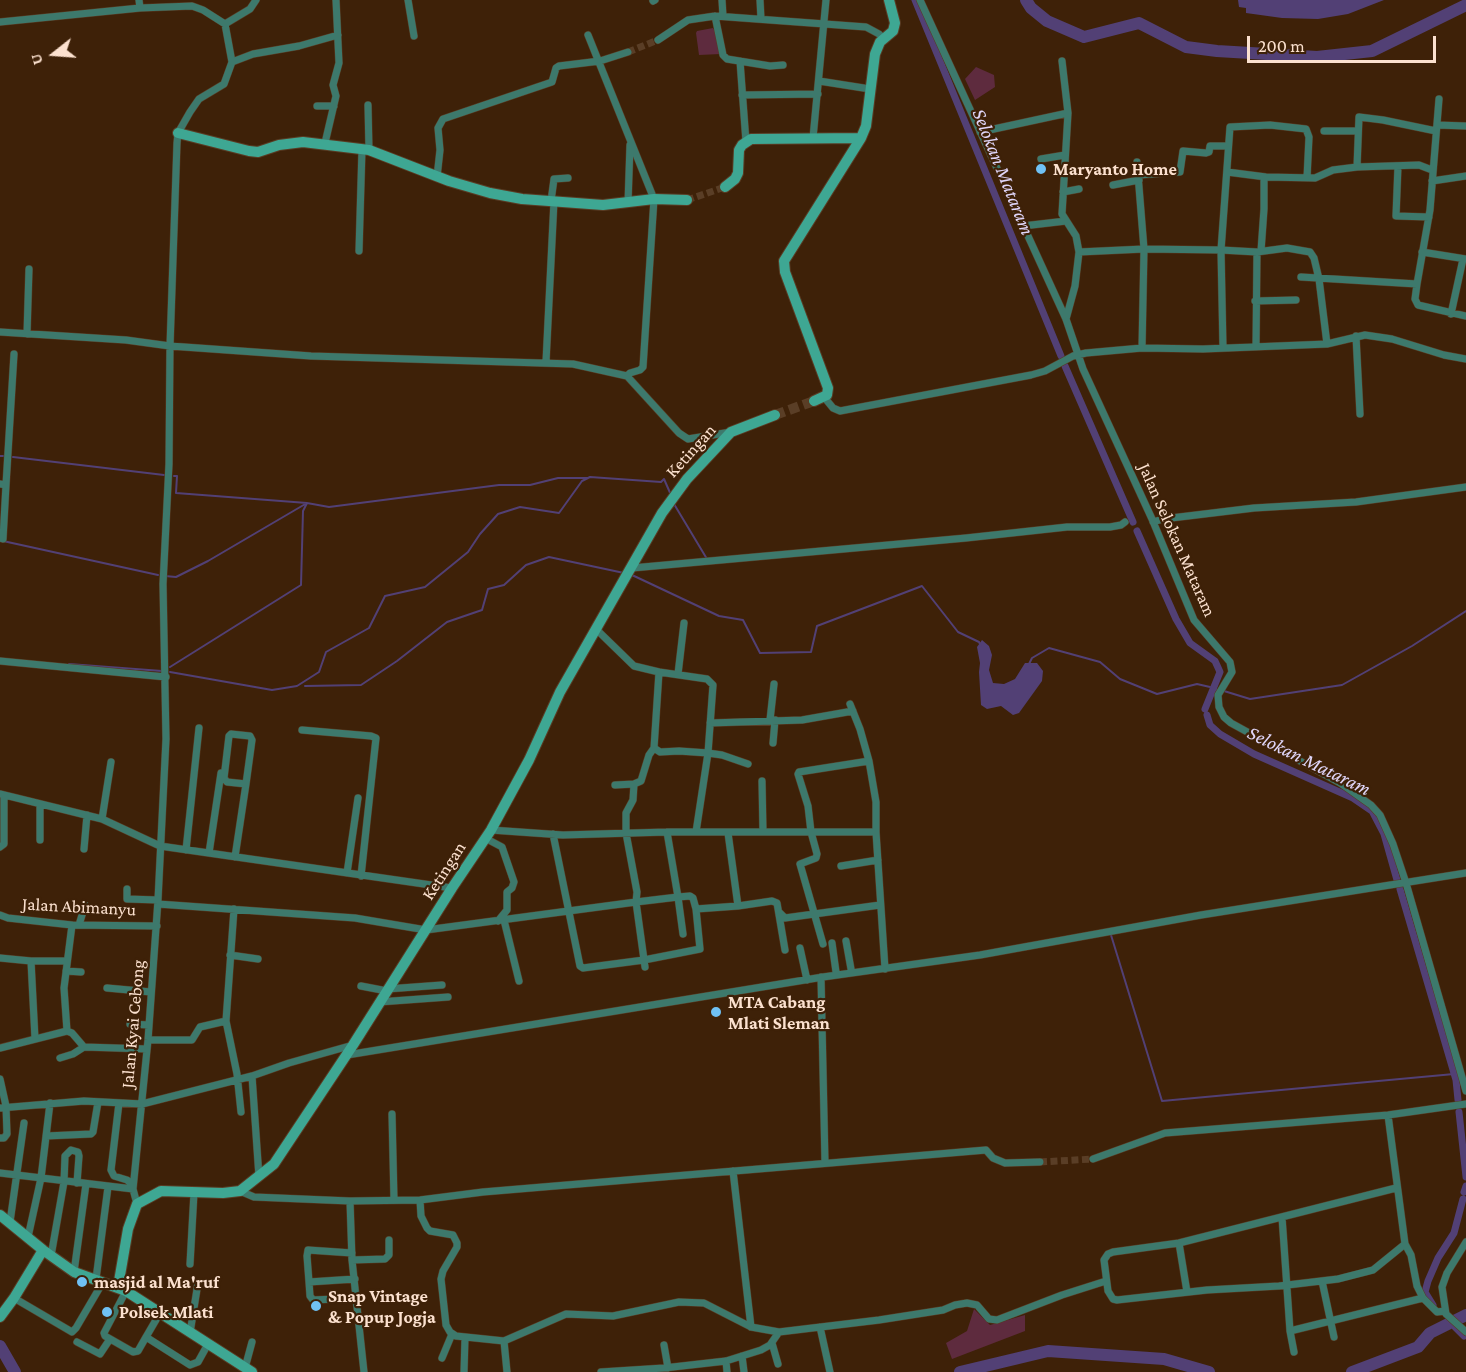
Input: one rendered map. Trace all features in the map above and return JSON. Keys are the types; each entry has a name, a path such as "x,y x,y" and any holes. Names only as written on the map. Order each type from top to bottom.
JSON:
{"street":[{"path":"225,24 250,9 256,0"},
{"path":"325,143 336,96 333,86 339,63 336,0"},
{"path":"408,0 414,36"},
{"path":"722,0 719,16 724,58 770,66 783,65"},
{"path":"760,0 761,19"},
{"path":"813,138 826,0"},
{"path":"890,0 895,23 893,31 878,45 874,54 866,126 861,138 784,261 785,272 827,384 828,392 819,399 833,408 840,411 1031,375 1045,371 1075,355 1142,348 1328,344 1356,336 1392,339 1444,355 1466,359"},
{"name":"Jalan Selokan Mataram","path":"920,0 1066,319 1075,355 1153,522 1194,620 1232,667 1231,675 1218,695 1219,707 1224,717 1340,783 1371,805 1380,815 1386,828 1466,1091"},
{"path":"0,22 139,4 192,6 225,24 232,62 224,84 200,99 178,133 258,152 292,143 325,143 366,149 437,177 490,193 522,199 603,205 654,199 687,200"},
{"path":"657,40 688,20 719,16 866,27 884,39"},
{"path":"232,62 253,54 299,46 338,35"},
{"path":"588,35 654,199 643,367 627,376"},
{"path":"437,177 440,150 438,128 443,119 552,82 556,68 559,66 600,61 628,52"},
{"path":"740,61 746,142"},
{"path":"1062,61 1068,113 1062,214 1076,236 1079,252 1075,286 1066,319"},
{"path":"819,81 870,89"},
{"path":"742,94 818,94"},
{"path":"1439,99 1429,217 1414,299 1418,305 1466,316"},
{"path":"359,251 368,105"},
{"path":"317,106 334,106"},
{"path":"980,132 1068,113"},
{"path":"1357,167 1358,120 1362,117 1437,128 1466,126"},
{"path":"1223,348 1221,250 1228,128 1270,125 1306,129 1309,137 1307,178"},
{"path":"1324,132 1357,131"},
{"name":"Jalan Kyai Cebong","path":"137,1204 133,1187 148,1040 166,739 163,584 170,464 171,346 178,133"},
{"path":"725,188 738,173 739,150 746,142 756,138 861,138"},
{"path":"628,202 630,142"},
{"path":"1113,185 1180,171 1183,151 1206,153 1209,152 1210,146 1228,146"},
{"path":"1041,159 1065,155"},
{"path":"1137,162 1144,249 1142,348"},
{"path":"1227,172 1264,177 1307,178 1320,177 1333,170 1357,167 1419,165 1432,170"},
{"path":"1398,166 1396,216 1429,217"},
{"path":"1432,181 1466,176"},
{"path":"1256,347 1255,301 1264,209 1264,177"},
{"path":"546,362 554,179 568,178"},
{"path":"1063,192 1079,189"},
{"path":"1023,226 1066,221"},
{"path":"1079,252 1144,249 1259,251 1287,248 1308,251 1314,258 1319,279 1328,344"},
{"path":"1422,252 1464,259 1450,314"},
{"path":"27,333 29,269"},
{"path":"1301,278 1417,284"},
{"path":"1255,301 1296,300"},
{"path":"0,332 126,339 171,346 311,356 573,364 627,376 682,436 690,439 731,432"},
{"path":"1356,336 1360,414"},
{"path":"0,538 3,539 3,485 14,354"},
{"name":"Ketingan","path":"240,1191 273,1164 283,1151 488,834 529,760 560,692 676,492 731,432 775,415"},
{"path":"1153,522 1254,508 1356,502 1466,487"},
{"path":"632,568 1067,527 1110,527 1125,522"},
{"path":"678,674 684,623"},
{"path":"596,628 634,666 707,679 713,685 708,753 696,832"},
{"path":"0,661 166,677"},
{"path":"615,785 634,784 642,779 649,755 654,748 659,672"},
{"path":"773,743 774,684"},
{"path":"710,723 802,720 851,707 869,761 876,802 885,969"},
{"path":"186,850 199,728"},
{"path":"302,730 376,738 362,876"},
{"path":"210,853 227,733"},
{"path":"235,857 246,784 252,738 231,734 224,778 227,782 246,784"},
{"path":"654,748 660,752 679,751 722,755 748,764"},
{"path":"823,944 800,864 817,857 808,806 798,776 799,772 869,761"},
{"path":"102,819 111,762"},
{"path":"762,781 763,832"},
{"path":"634,784 633,800 626,813 626,833 637,892 636,902 645,964"},
{"path":"0,847 4,844 2,794 102,819 160,846 452,888"},
{"path":"347,873 358,798"},
{"path":"40,805 40,840"},
{"path":"84,849 87,815"},
{"path":"667,832 683,934"},
{"path":"488,834 876,832"},
{"path":"728,833 738,906"},
{"path":"488,834 502,847 514,882 512,888 507,892 507,910 501,921 519,981"},
{"path":"127,889 127,899 355,918 426,930 501,921 569,911 636,902 690,896 693,898 696,909 700,949 645,964 581,967 569,911 553,834"},
{"path":"841,866 878,860"},
{"path":"347,1055 821,977 981,955 1201,915 1466,873"},
{"path":"696,909 775,901 780,913 785,950"},
{"path":"67,1031 64,988 66,961 75,925 85,905"},
{"path":"780,913 786,918 880,905"},
{"path":"234,909 226,1021 238,1079 241,1112"},
{"name":"Jalan Abimanyu","path":"0,915 8,918 75,925 156,926"},
{"path":"846,940 851,969"},
{"path":"832,943 836,972"},
{"path":"800,948 807,980"},
{"path":"230,956 258,959"},
{"path":"0,958 31,962 66,961"},
{"path":"31,962 35,1039"},
{"path":"66,970 81,972"},
{"path":"821,977 825,1163"},
{"path":"361,986 387,990 442,985"},
{"path":"107,988 151,992"},
{"path":"379,1002 448,997"},
{"path":"148,1040 192,1040 200,1027 226,1021"},
{"path":"130,1024 149,1025"},
{"path":"0,1047 67,1031 72,1033 84,1047"},
{"path":"3,1107 50,1102 142,1104 252,1076 353,1045"},
{"path":"60,1058 84,1047 147,1049"},
{"path":"252,1076 259,1177"},
{"path":"0,1079 7,1134 0,1138"},
{"path":"28,1237 41,1178 50,1102"},
{"path":"46,1136 91,1134 98,1102"},
{"path":"119,1102 111,1170 114,1176 127,1180 133,1187"},
{"path":"1093,1159 1165,1133 1388,1115 1465,1105"},
{"path":"393,1114 394,1200"},
{"path":"1388,1115 1405,1244 1411,1256 1418,1287 1423,1298 1437,1312 1446,1313 1466,1332"},
{"path":"10,1222 24,1123"},
{"path":"160,1313 138,1351 134,1352 110,1339 104,1333 122,1289 128,1229 137,1204 161,1191 223,1193 240,1191 254,1197 350,1201 420,1200 483,1192 986,1150 993,1158 1005,1163 1040,1162"},
{"path":"2,1315 47,1253 64,1182 65,1155 68,1151 75,1151 79,1156 77,1183"},
{"path":"733,1171 751,1327"},
{"path":"0,1173 64,1182 133,1187"},
{"path":"74,1272 86,1184"},
{"path":"14,1298 72,1332 76,1328 100,1281 108,1186"},
{"path":"1396,1188 1179,1243 1113,1252 1108,1254 1104,1260 1106,1281 1110,1295 1117,1300 1322,1281 1373,1270 1405,1244"},
{"path":"190,1264 194,1193"},
{"path":"420,1200 422,1216 427,1228 453,1235 457,1243 457,1247 442,1271 441,1293 446,1325 452,1334 465,1338 504,1341 566,1314 613,1316 679,1302 704,1303 751,1327 779,1332 890,1319 943,1310 967,1303 977,1305 989,1319 998,1320 1106,1281"},
{"path":"350,1201 352,1256 364,1372"},
{"path":"0,1215 74,1272 122,1289 249,1370 252,1342"},
{"path":"1282,1217 1290,1331 1294,1352"},
{"path":"357,1298 313,1300 310,1296 306,1256 308,1250 385,1259 389,1255 389,1240"},
{"path":"1446,1313 1444,1280 1466,1242"},
{"path":"1179,1243 1187,1292"},
{"path":"309,1282 355,1279"},
{"path":"1322,1281 1334,1337"},
{"path":"190,1332 198,1283"},
{"path":"1290,1331 1423,1298"},
{"path":"820,1327 830,1372"},
{"path":"601,1372 682,1369 726,1360 761,1350 772,1343 779,1332"},
{"path":"442,1358 452,1334"},
{"path":"146,1337 190,1365 198,1362 208,1344"},
{"path":"464,1372 465,1338"},
{"path":"77,1342 100,1354 110,1339"},
{"path":"504,1341 507,1372"},
{"path":"772,1343 778,1364"},
{"path":"664,1345 668,1368"},
{"path":"742,1356 744,1372"},
{"path":"726,1360 727,1372"}],"shaded area":[{"path":"1238,0 1384,0 1348,14 1318,19 1282,18 1246,13 1246,8 1239,7"},
{"path":"713,28 718,36 721,54 699,55 697,31"},
{"path":"976,67 994,75 995,87 975,100 965,79"},
{"path":"982,640 989,646 992,655 989,670 993,683 1004,684 1015,679 1025,663 1037,663 1043,671 1042,681 1019,713 1013,715 1001,706 987,709 981,705 980,663 977,647"},
{"path":"974,1309 990,1325 1025,1315 1025,1331 952,1359 946,1343 967,1331"}],"waterway":[{"name":"Selokan Mataram","path":"915,0 1061,356"},
{"path":"1026,0 1031,8 1047,21 1084,37 1139,23 1186,47 1317,57 1372,51 1466,5"},
{"name":"Selokan Mataram","path":"1065,366 1133,522"},
{"path":"13,457 164,475"},
{"path":"170,667 301,585 303,511 307,503 176,493 177,476 174,476"},
{"path":"170,672 272,690 297,686 319,672 326,652 369,628 385,596 425,587 468,552 498,514 520,507 559,513 582,481 590,477 661,482 664,479 671,495"},
{"path":"165,576 176,577 208,561 307,503 329,507 499,485 530,485 558,478 587,478"},
{"path":"674,504 707,559"},
{"name":"Selokan Mataram","path":"1137,531 1176,619 1190,643 1215,661 1220,672 1205,709"},
{"path":"3,541 158,575"},
{"path":"305,686 361,685 397,661 447,622 482,610 488,589 504,585 526,565 549,557 624,573"},
{"path":"632,575 719,616 743,620 760,653 811,652 817,626 922,586 958,632 979,642 981,646"},
{"path":"1224,691 1250,699 1342,685 1412,646 1466,611"},
{"path":"1029,664 1032,658 1049,648 1100,662 1120,679 1157,694 1197,684 1210,687"},
{"path":"69,664 162,671"},
{"name":"Selokan Mataram","path":"1207,715 1210,725 1220,734 1254,754 1353,798 1372,811 1384,834 1397,880"},
{"name":"Selokan Mataram","path":"1400,889 1456,1080 1458,1100"},
{"path":"1111,935 1162,1101 1454,1074"},
{"name":"Selokan Mataram","path":"1459,1112 1466,1177"},
{"name":"Selokan Mataram","path":"1464,1192 1466,1186"},
{"name":"Selokan Mataram","path":"1433,1305 1425,1292 1428,1281 1438,1258 1454,1233 1463,1199"},
{"path":"1454,1321 1466,1315"},
{"name":"Selokan Mataram","path":"1449,1321 1464,1336"},
{"path":"1352,1372 1418,1347 1430,1333 1448,1324"},
{"path":"0,1346 15,1372"},
{"path":"960,1372 1048,1351 1164,1359 1209,1372"}],"tunnel":[{"path":"628,52 658,40"},
{"path":"687,200 725,187"},
{"path":"775,415 814,401"},
{"path":"1040,1162 1093,1159"}],"place":[{"name":"Maryanto Home","path":"1041,169"},
{"name":"MTA Cabang Mlati Sleman","path":"716,1012"},
{"name":"masjid al Ma'ruf","path":"82,1282"},
{"name":"Snap Vintage & Popup Jogja","path":"316,1306"},
{"name":"Polsek Mlati","path":"107,1312"}]}
